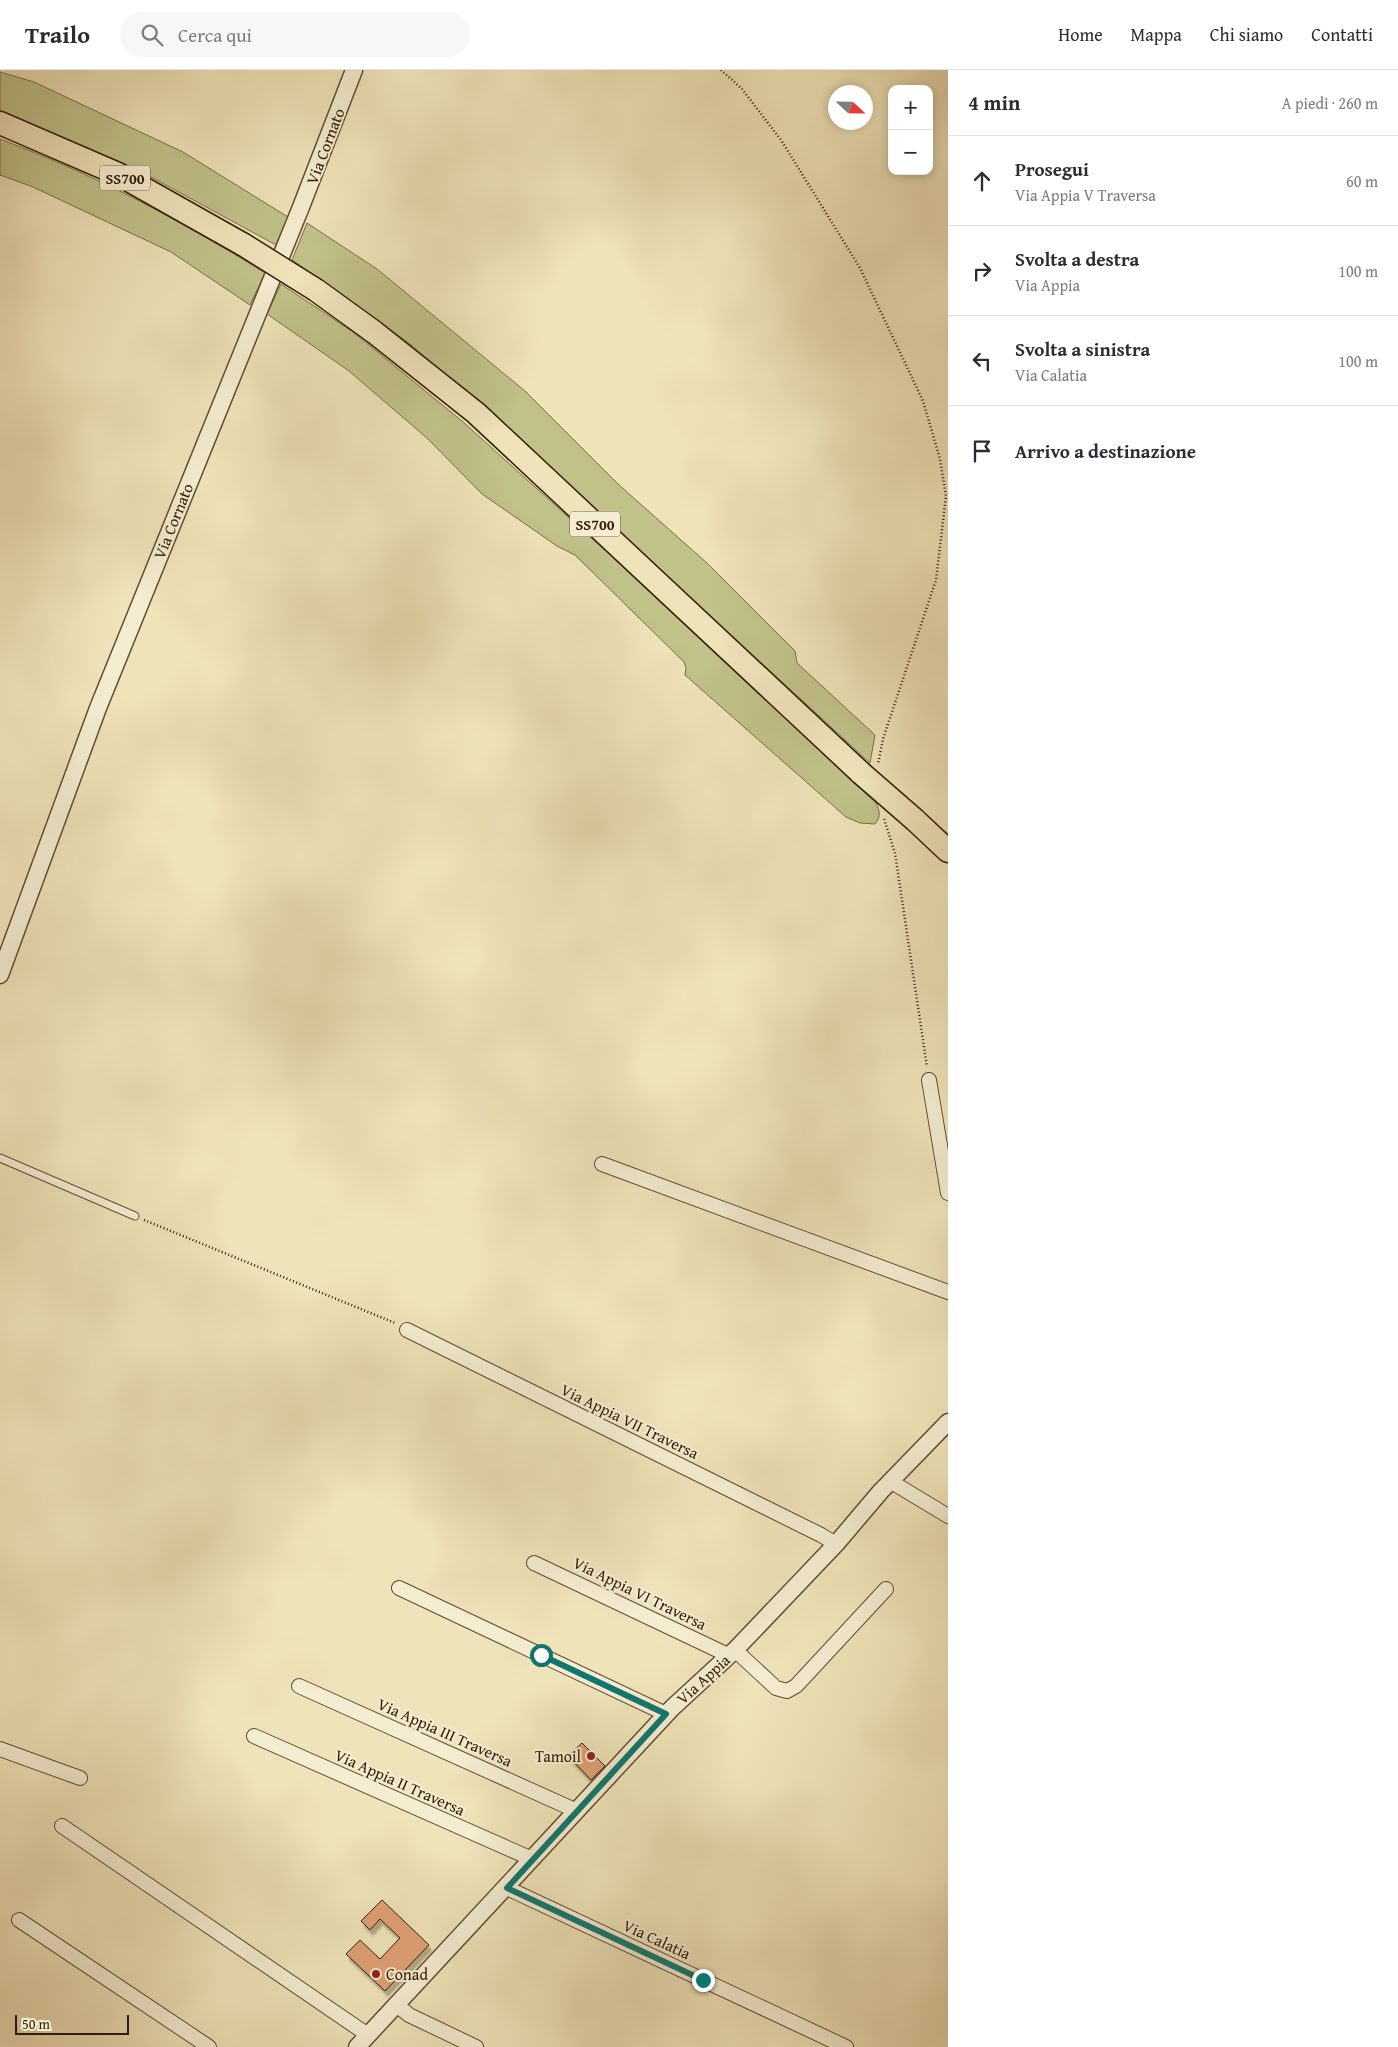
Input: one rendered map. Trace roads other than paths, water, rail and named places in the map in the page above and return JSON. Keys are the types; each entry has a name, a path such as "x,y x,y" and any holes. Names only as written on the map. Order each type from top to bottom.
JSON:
{"highway":[{"name":"SS700","path":"0,123 118,174 244,245 316,290 374,332 476,413 870,773 948,851"}],"street":[{"name":"Via Cornato","path":"0,975 98,708 301,207 354,70"},
{"path":"929,1080 948,1193"},
{"path":"602,1164 948,1292"},
{"name":"Via Appia VII Traversa","path":"407,1330 836,1544"},
{"name":"Via Appia","path":"362,2041 507,1888 666,1714 732,1653 836,1544 890,1482 948,1422"},
{"path":"890,1482 948,1516"},
{"name":"Via Appia VI Traversa","path":"534,1562 732,1653 776,1688 787,1691 796,1686 886,1589"},
{"path":"399,1588 666,1714"},
{"name":"Via Appia III Traversa","path":"299,1686 577,1811"},
{"name":"Via Appia II Traversa","path":"254,1736 532,1859"},
{"path":"0,1749 80,1778"},
{"path":"62,1826 362,2041"},
{"name":"Via Calatia","path":"507,1888 846,2047"},
{"path":"19,1920 209,2047"},
{"path":"397,2005 409,2015 476,2047"}],"lane":[{"path":"0,1158 135,1216"}],"place":[{"name":"Tamoil","path":"591,1756"},
{"name":"Conad","path":"376,1974"}]}
